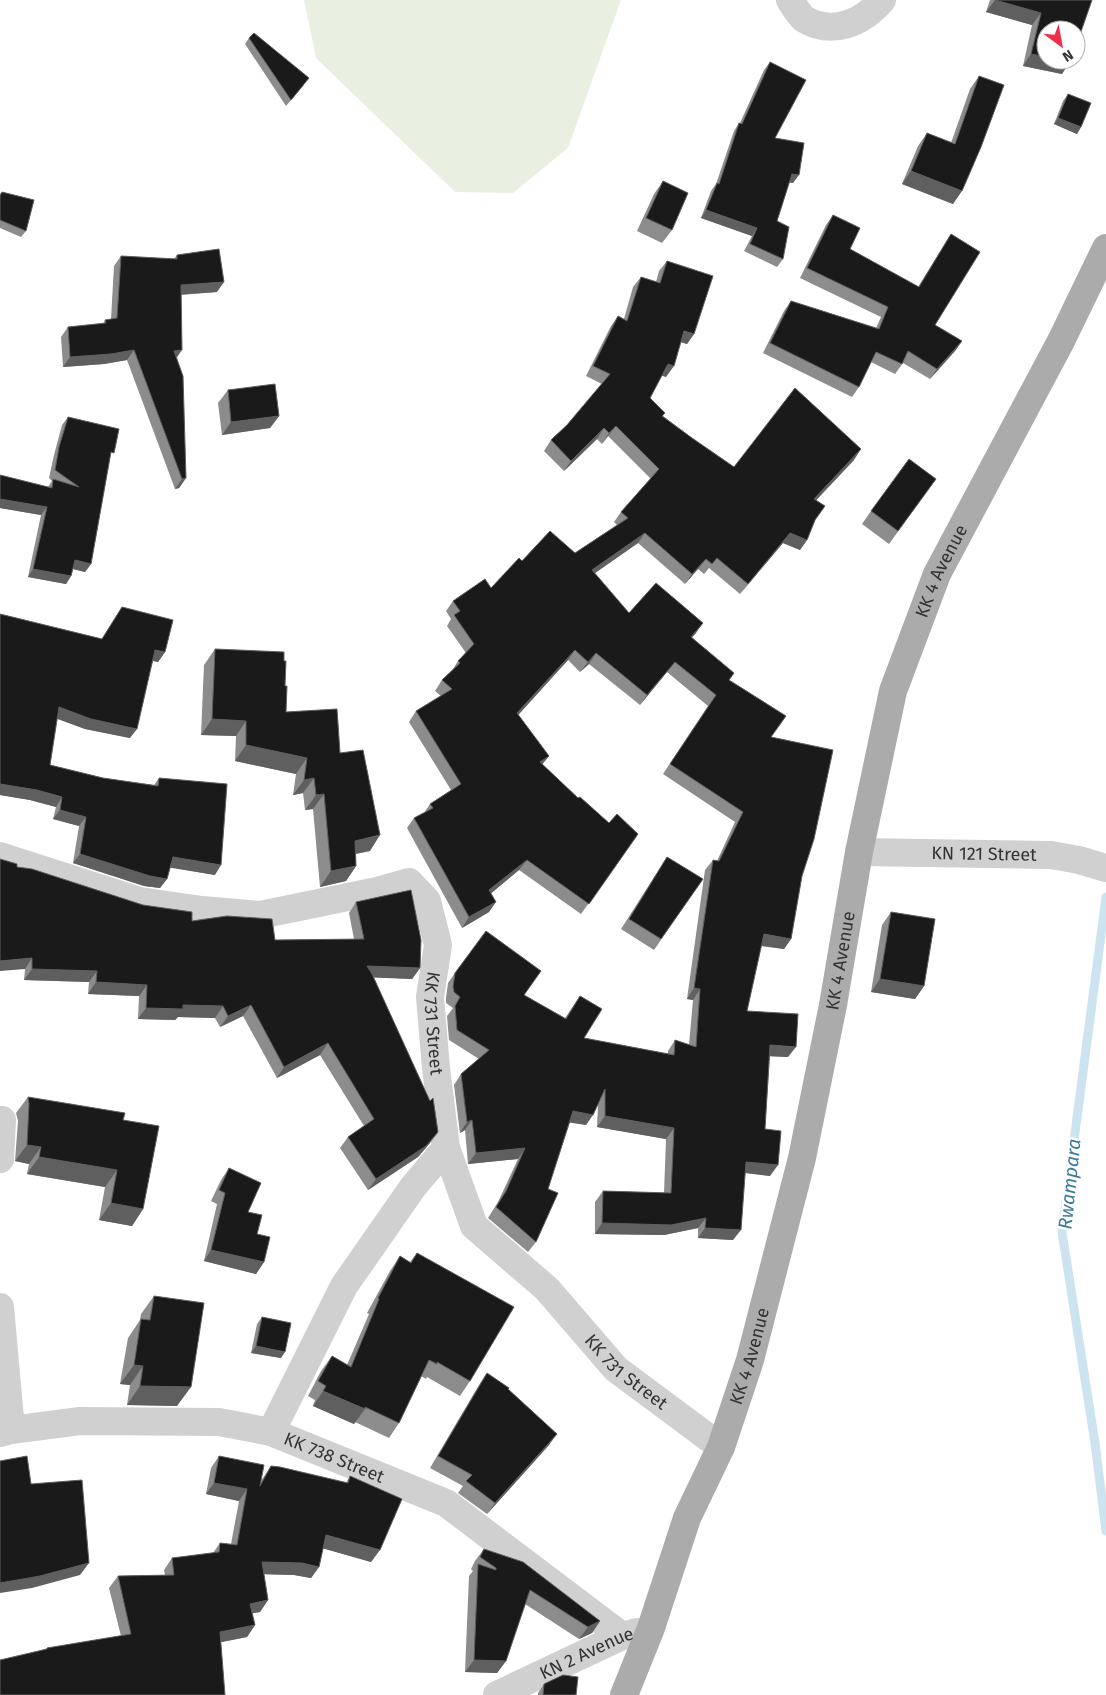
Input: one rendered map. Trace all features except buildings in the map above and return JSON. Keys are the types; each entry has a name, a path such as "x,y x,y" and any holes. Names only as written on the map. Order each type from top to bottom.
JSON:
{"main road":[{"name":"KK 4 Avenue","path":"624,1695 651,1628 687,1518 720,1447 750,1360 802,1158 833,1005 859,852 893,691 937,574 1061,341 1106,248"}],"street":[{"path":"790,0 803,18 827,28 853,23 873,10 882,0"},
{"name":"KN 121 Street","path":"859,852 1051,855 1106,868"},
{"name":"KK 731 Street","path":"0,856 140,901 202,910 260,915 377,892 409,882 427,901 438,945 430,997 436,1068 446,1148 474,1226 547,1289 616,1369 720,1447"},
{"path":"0,1159 2,1120"},
{"path":"271,1432 344,1286 413,1186 446,1148"},
{"path":"0,1307 6,1431"},
{"name":"KK 738 Street","path":"6,1431 80,1421 219,1422 271,1432 446,1503 622,1636"},
{"name":"KN 2 Avenue","path":"497,1695 622,1636 651,1628"}],"green space":[{"path":"304,0 621,0 568,148 513,193 455,192 316,58"}],"waterway":[{"name":"Rwampara","path":"1106,897 1062,1232 1095,1443 1106,1531"}]}
